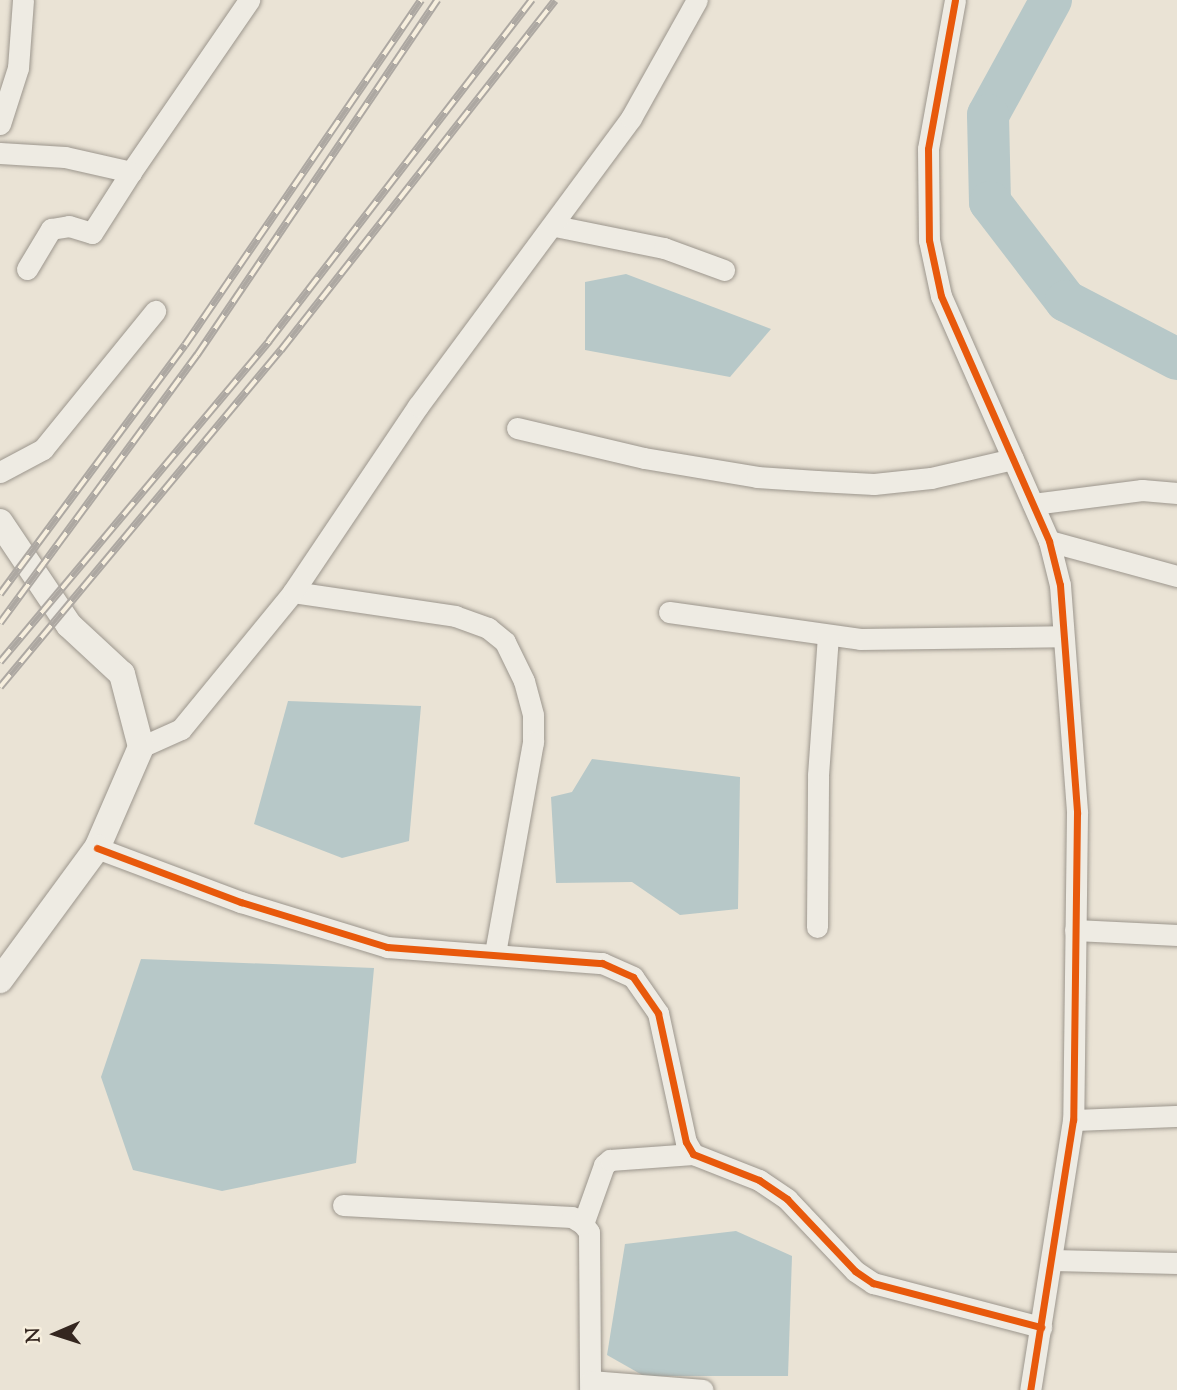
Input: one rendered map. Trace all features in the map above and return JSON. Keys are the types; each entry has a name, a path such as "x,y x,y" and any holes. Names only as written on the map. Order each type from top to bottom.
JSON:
{"street":[{"path":"0,124 18,68 23,0"},
{"path":"27,269 51,229 69,226 92,233 249,0"},
{"path":"141,747 181,729 293,592 418,406 555,226 631,118 697,0"},
{"path":"955,0 928,149 929,240 941,296 1049,541 1060,585 1077,813 1073,1120 1053,1260 1030,1390"},
{"path":"0,153 65,157 131,172"},
{"path":"555,226 664,248 724,270"},
{"path":"0,472 43,450 155,311"},
{"path":"517,428 645,458 757,477 817,481 874,484 932,478 1013,459"},
{"path":"1033,504 1119,491 1177,494"},
{"path":"0,522 69,625 122,674 141,747 96,848 0,980"},
{"path":"1049,541 1177,576"},
{"path":"293,592 455,616 488,628 505,642 524,681 533,715 533,742 495,954"},
{"path":"669,612 860,639 1063,636"},
{"path":"817,927 818,775 828,635"},
{"path":"96,848 241,902 387,947 602,963 633,977 658,1013 686,1142 693,1154"},
{"path":"1075,930 1177,935"},
{"path":"1073,1120 1177,1116"},
{"path":"583,1224 604,1165 610,1160 693,1154 759,1180 787,1199 855,1271 873,1283 1041,1327"},
{"path":"344,1205 572,1217 583,1224 589,1233 591,1385 703,1390"},
{"path":"1053,1260 1177,1263"}],"shaded area":[{"path":"626,274 771,329 730,377 585,350 585,282"},
{"path":"288,701 421,706 409,841 342,858 254,824"},
{"path":"592,759 740,777 738,909 680,915 632,882 556,883 551,797 572,792"},
{"path":"141,959 374,968 356,1163 222,1191 133,1170 101,1077"},
{"path":"736,1231 792,1256 788,1376 644,1376 607,1355 625,1244"}],"waterway":[{"path":"1051,0 988,115 990,202 1066,301 1177,359"}],"railway":[{"path":"0,594 185,345 421,0"},
{"path":"0,623 197,355 437,0"},
{"path":"0,662 269,341 532,0"},
{"path":"0,687 281,350 555,0"}],"cycle path":[{"path":"955,0 928,149 929,240 941,296 1049,541 1060,585 1077,813 1073,1120 1030,1390"},
{"path":"97,848 241,902 387,947 602,963 633,977 658,1013 686,1142 693,1154 759,1180 787,1199 855,1271 873,1283 1041,1327"}]}
